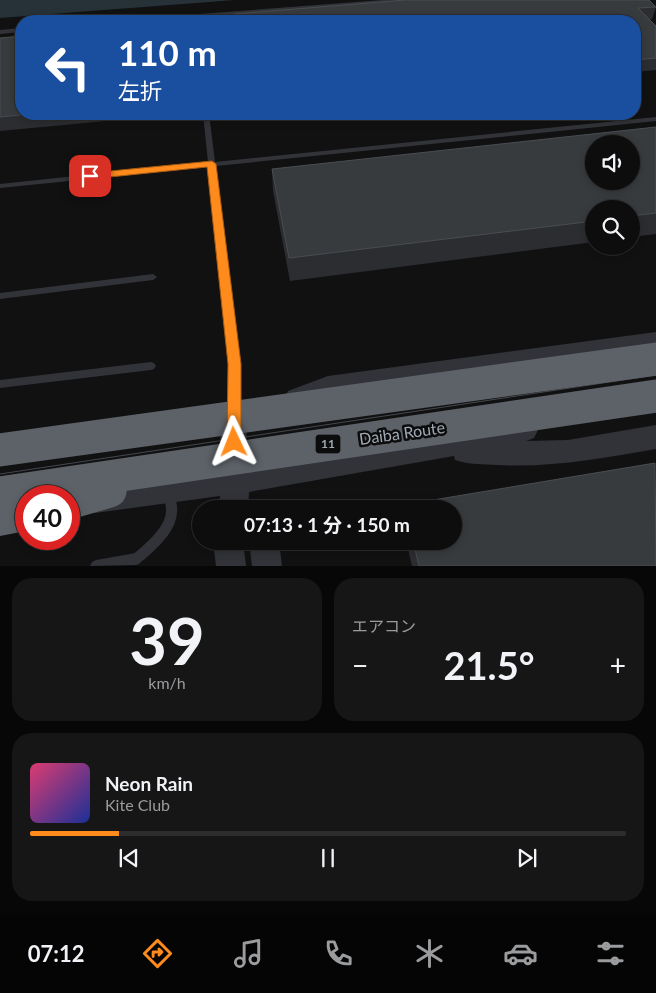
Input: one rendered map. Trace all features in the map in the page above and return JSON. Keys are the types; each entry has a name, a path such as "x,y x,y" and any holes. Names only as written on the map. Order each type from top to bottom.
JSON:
{"highway":[{"path":"0,449 656,360"},
{"name":"Daiba Route","path":"0,493 227,471 656,396"},
{"path":"80,500 227,471"},
{"path":"0,519 15,516"}],"street":[{"path":"233,422 328,387 656,342"},
{"path":"0,449 233,422 656,360"},
{"path":"227,471 434,449 601,415 656,406"},
{"path":"231,500 227,471 233,422"},
{"path":"434,449 517,454 568,452 656,437"},
{"path":"227,471 244,500"},
{"path":"0,510 15,508"},
{"path":"229,550 231,566"},
{"path":"265,550 266,566"}],"lane":[{"path":"239,15 403,0"},
{"path":"0,32 15,31"},
{"path":"0,186 656,119"},
{"path":"207,120 235,364 233,422"},
{"path":"0,296 153,277"},
{"path":"0,384 150,366"},
{"path":"0,485 134,466 159,480 166,486 172,504 172,518 164,534 154,546 136,559 96,566"}],"shaded area":[{"path":"0,0 235,0 39,15 15,15 15,17 0,18"}],"building":[{"path":"406,0 649,0 656,7 638,8 656,26 656,58 641,59 641,15 234,14"},
{"path":"15,37 15,116 0,117 0,38"},
{"path":"656,127 656,213 640,215 640,200 585,200 585,222 289,258 272,169"},
{"path":"655,463 656,566 419,566 415,550 462,550 462,500 433,500"}],"tram line":[{"path":"0,474 656,375"},
{"path":"0,494 656,391"}],"route":[{"path":"90,176 212,164 235,364 234,442"}]}
